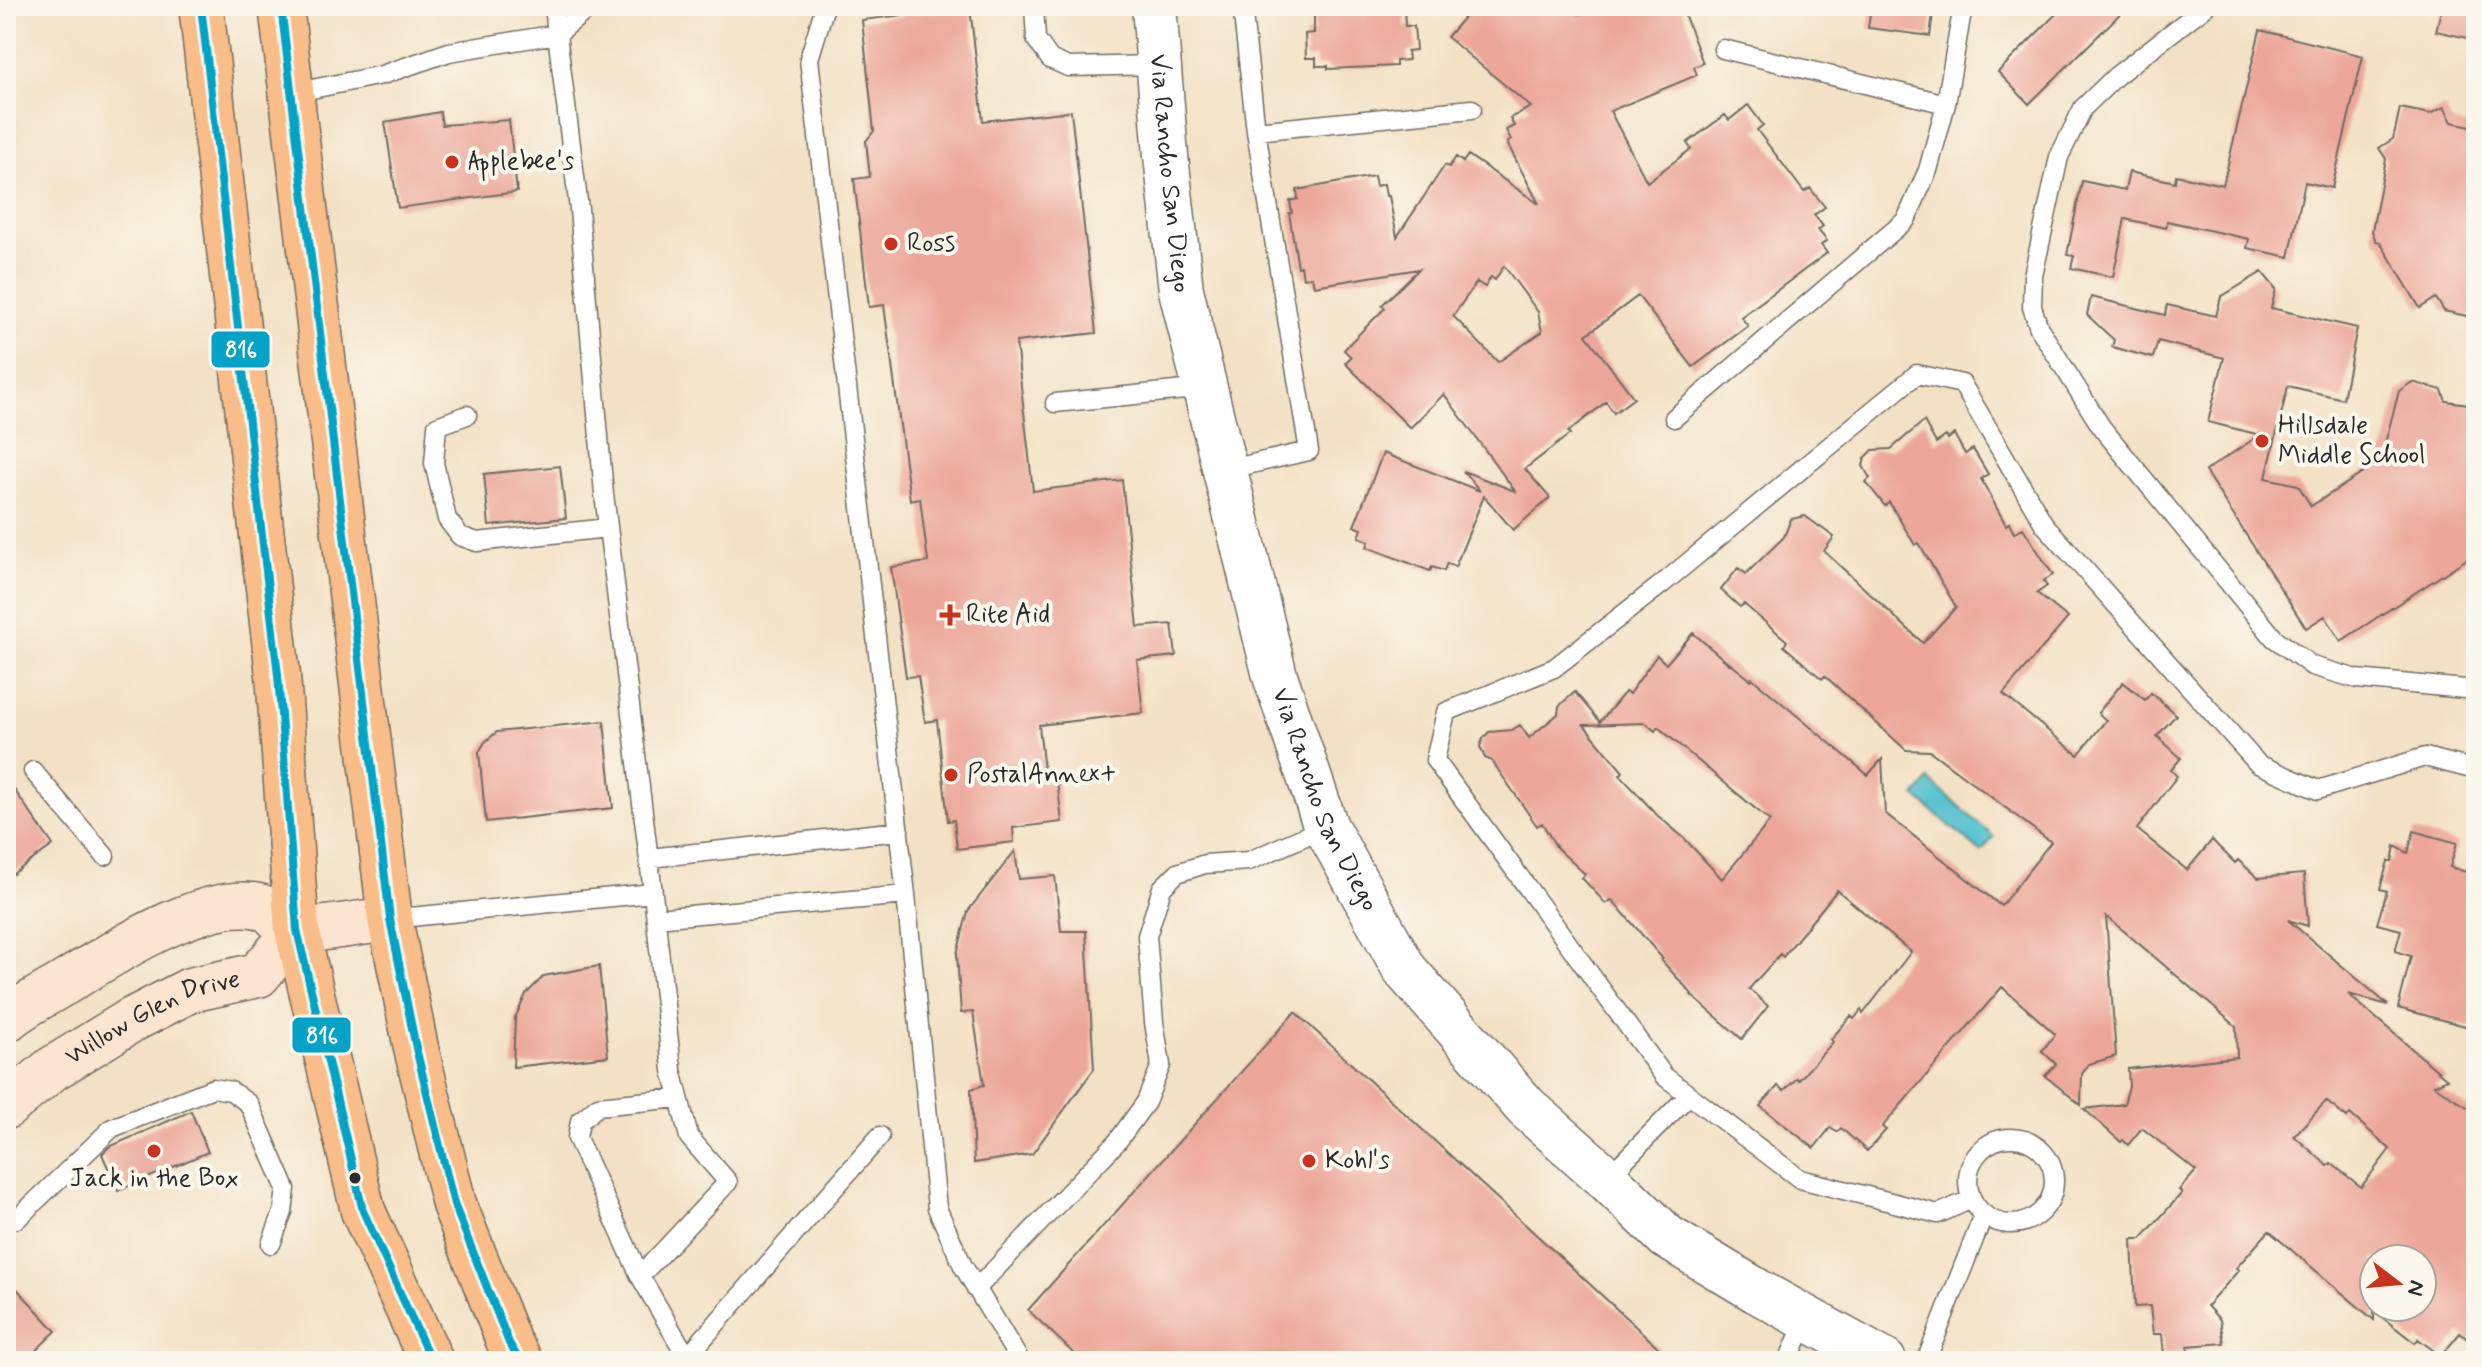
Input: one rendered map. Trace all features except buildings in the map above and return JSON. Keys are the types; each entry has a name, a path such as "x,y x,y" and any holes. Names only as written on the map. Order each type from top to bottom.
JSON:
{"main road":[{"path":"201,6 278,675 297,930 363,1211 431,1361"},
{"path":"281,6 390,919 416,1048 454,1204 509,1343 520,1361"},
{"path":"8,1014 109,955 178,920 199,913 255,905 273,912 282,923 297,930 390,919"},
{"name":"Willow Glen Drive","path":"6,1107 52,1069 130,1021 190,990 258,975 297,930"}],"street":[{"name":"Via Rancho San Diego","path":"1154,6 1181,290 1275,676 1326,827 1405,970 1526,1107 1667,1237 1884,1361"}],"lane":[{"path":"554,6 579,209 608,528 672,1070 689,1137 728,1182 640,1276"},
{"path":"292,93 382,75 449,52 557,34 594,6"},
{"path":"825,6 809,59 899,831 937,1208 963,1266 1020,1361"},
{"path":"1034,6 1036,39 1050,59 1068,67 1159,65"},
{"path":"1225,470 1309,451 1256,131 1242,6"},
{"path":"1674,418 1906,220 1928,170 1946,104 1963,6"},
{"path":"2206,6 2116,76 2083,108 2059,157 2033,276 2032,307 2039,328 2102,428 2274,638 2312,666 2357,679 2476,690"},
{"path":"1723,49 1946,104"},
{"path":"1256,131 1472,109"},
{"path":"1926,1361 1978,1207 1968,1185 1969,1170 1976,1157 1986,1146 1999,1139 2014,1137 2028,1140 2041,1149 2050,1161 2054,1189 2049,1203 2039,1215 2012,1225 1997,1222 1978,1207 1938,1214 1800,1179 1664,1076 1435,760 1446,712 1554,668 1662,584 1917,374 1962,384 2044,524 2258,764 2318,790 2425,757 2476,770"},
{"path":"1055,403 1205,388"},
{"path":"467,415 437,426 434,463 447,519 460,536 477,542 608,528"},
{"path":"33,771 105,856"},
{"path":"976,1289 1117,1142 1146,1102 1161,1065 1147,936 1162,888 1177,873 1205,864 1249,861 1326,827"},
{"path":"649,858 899,831"},
{"path":"390,919 653,893"},
{"path":"656,918 906,895"},
{"path":"17,1219 112,1128 213,1088 231,1091 249,1104 286,1189 283,1212 271,1244"},
{"path":"1606,1178 1689,1095"},
{"path":"679,1098 598,1106 580,1121 577,1138 640,1276 687,1359 880,1136"},
{"path":"1788,1361 1806,1319"}],"water":[{"path":"1929,780 1994,837 1981,852 1915,796"}],"transit line":[{"name":"816","path":"201,6 278,675 297,930 363,1211 431,1361"},
{"name":"816","path":"281,6 390,919 416,1048 454,1204 509,1343 520,1361"}],"place":[{"name":"Applebee's","path":"452,162"},
{"name":"Ross","path":"891,244"},
{"name":"Hillsdale Middle School","path":"2262,441"},
{"name":"Rite Aid","path":"950,615"},
{"name":"PostalAnnex+","path":"951,775"},
{"name":"Jack in the Box","path":"154,1151"},
{"name":"Kohl's","path":"1309,1161"}]}
